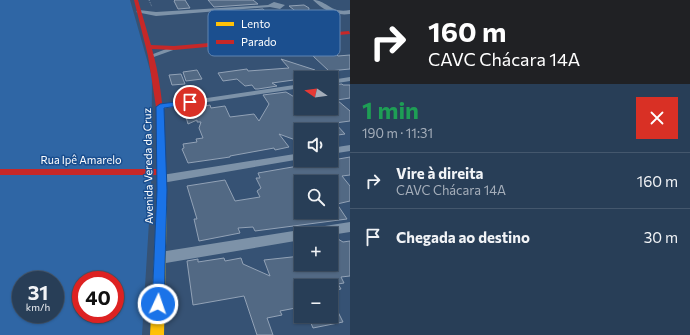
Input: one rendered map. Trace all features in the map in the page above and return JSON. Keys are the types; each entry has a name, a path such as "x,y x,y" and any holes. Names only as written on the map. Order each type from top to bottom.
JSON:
{"street":[{"name":"Avenida Vereda da Cruz","path":"136,0 150,51 160,107 162,180 157,335"},
{"path":"315,0 331,10"},
{"path":"213,10 270,6 270,4 274,3 282,5"},
{"path":"140,15 208,10"},
{"path":"340,14 350,12"},
{"path":"340,34 349,33"},
{"path":"150,51 208,45"},
{"path":"338,81 350,79"},
{"path":"160,107 294,87"},
{"path":"338,150 350,148"},
{"path":"143,172 162,180 294,157"},
{"path":"143,172 156,166 162,159"},
{"name":"Rua Ipê Amarelo","path":"0,172 143,172 162,180"},
{"path":"338,229 350,227"},
{"path":"160,258 294,236"}],"shaded area":[{"path":"0,0 130,0 152,77 151,190 142,335 0,335"}],"building":[{"path":"185,0 190,8 178,9 174,1"},
{"path":"208,0 253,0 258,4 214,7"},
{"path":"304,5 309,8 309,10 294,10 289,6"},
{"path":"350,55 350,69 329,71 313,56"},
{"path":"281,59 315,70 294,71 294,80 272,83 277,86 258,89 255,89 252,85 245,86 237,79 223,81 218,73 247,69 248,71 289,68"},
{"path":"197,70 202,79 186,81 183,72"},
{"path":"181,74 185,84 172,85 169,75"},
{"path":"338,84 350,85 350,98 338,100"},
{"path":"286,92 294,97 294,115 338,115 338,101 350,111 350,121 335,123 294,123 294,139 279,134 289,147 275,150 274,148 230,157 188,163 182,149 184,148 183,144 197,142 196,139 203,138 199,128 201,122 197,122 197,120 188,124 184,110 210,105 211,108 225,106 230,117 254,114 259,121 269,104 263,95"},
{"path":"338,126 345,134 338,135"},
{"path":"350,157 350,175 342,176 350,186 350,201 338,204 338,175 294,175 294,219 338,219 338,206 347,219 255,231 253,227 238,228 240,233 199,241 194,219 197,219 187,186 225,180 235,201 260,197 257,191 261,188 256,178 260,178 258,173 294,167 338,167 338,159"},
{"path":"338,239 343,242 350,241 350,276 341,277 344,283 338,284 338,279 294,279 294,308 280,311 282,315 267,318 273,335 257,335 244,296 193,305 187,261 198,259 198,262 224,258 225,261 241,258 243,264 270,276 264,260 294,257 294,271 338,271"},
{"path":"338,312 343,322 338,323"},
{"path":"311,323 338,323 313,328"}],"traffic: slow":[{"path":"157,335 162,202"}],"traffic: jam":[{"path":"136,0 151,56 160,107 162,202"},
{"path":"340,34 349,33"},
{"path":"148,47 174,48 208,45"},
{"path":"0,172 162,172"}],"route":[{"path":"158,304 162,190 160,107 190,102"}]}
